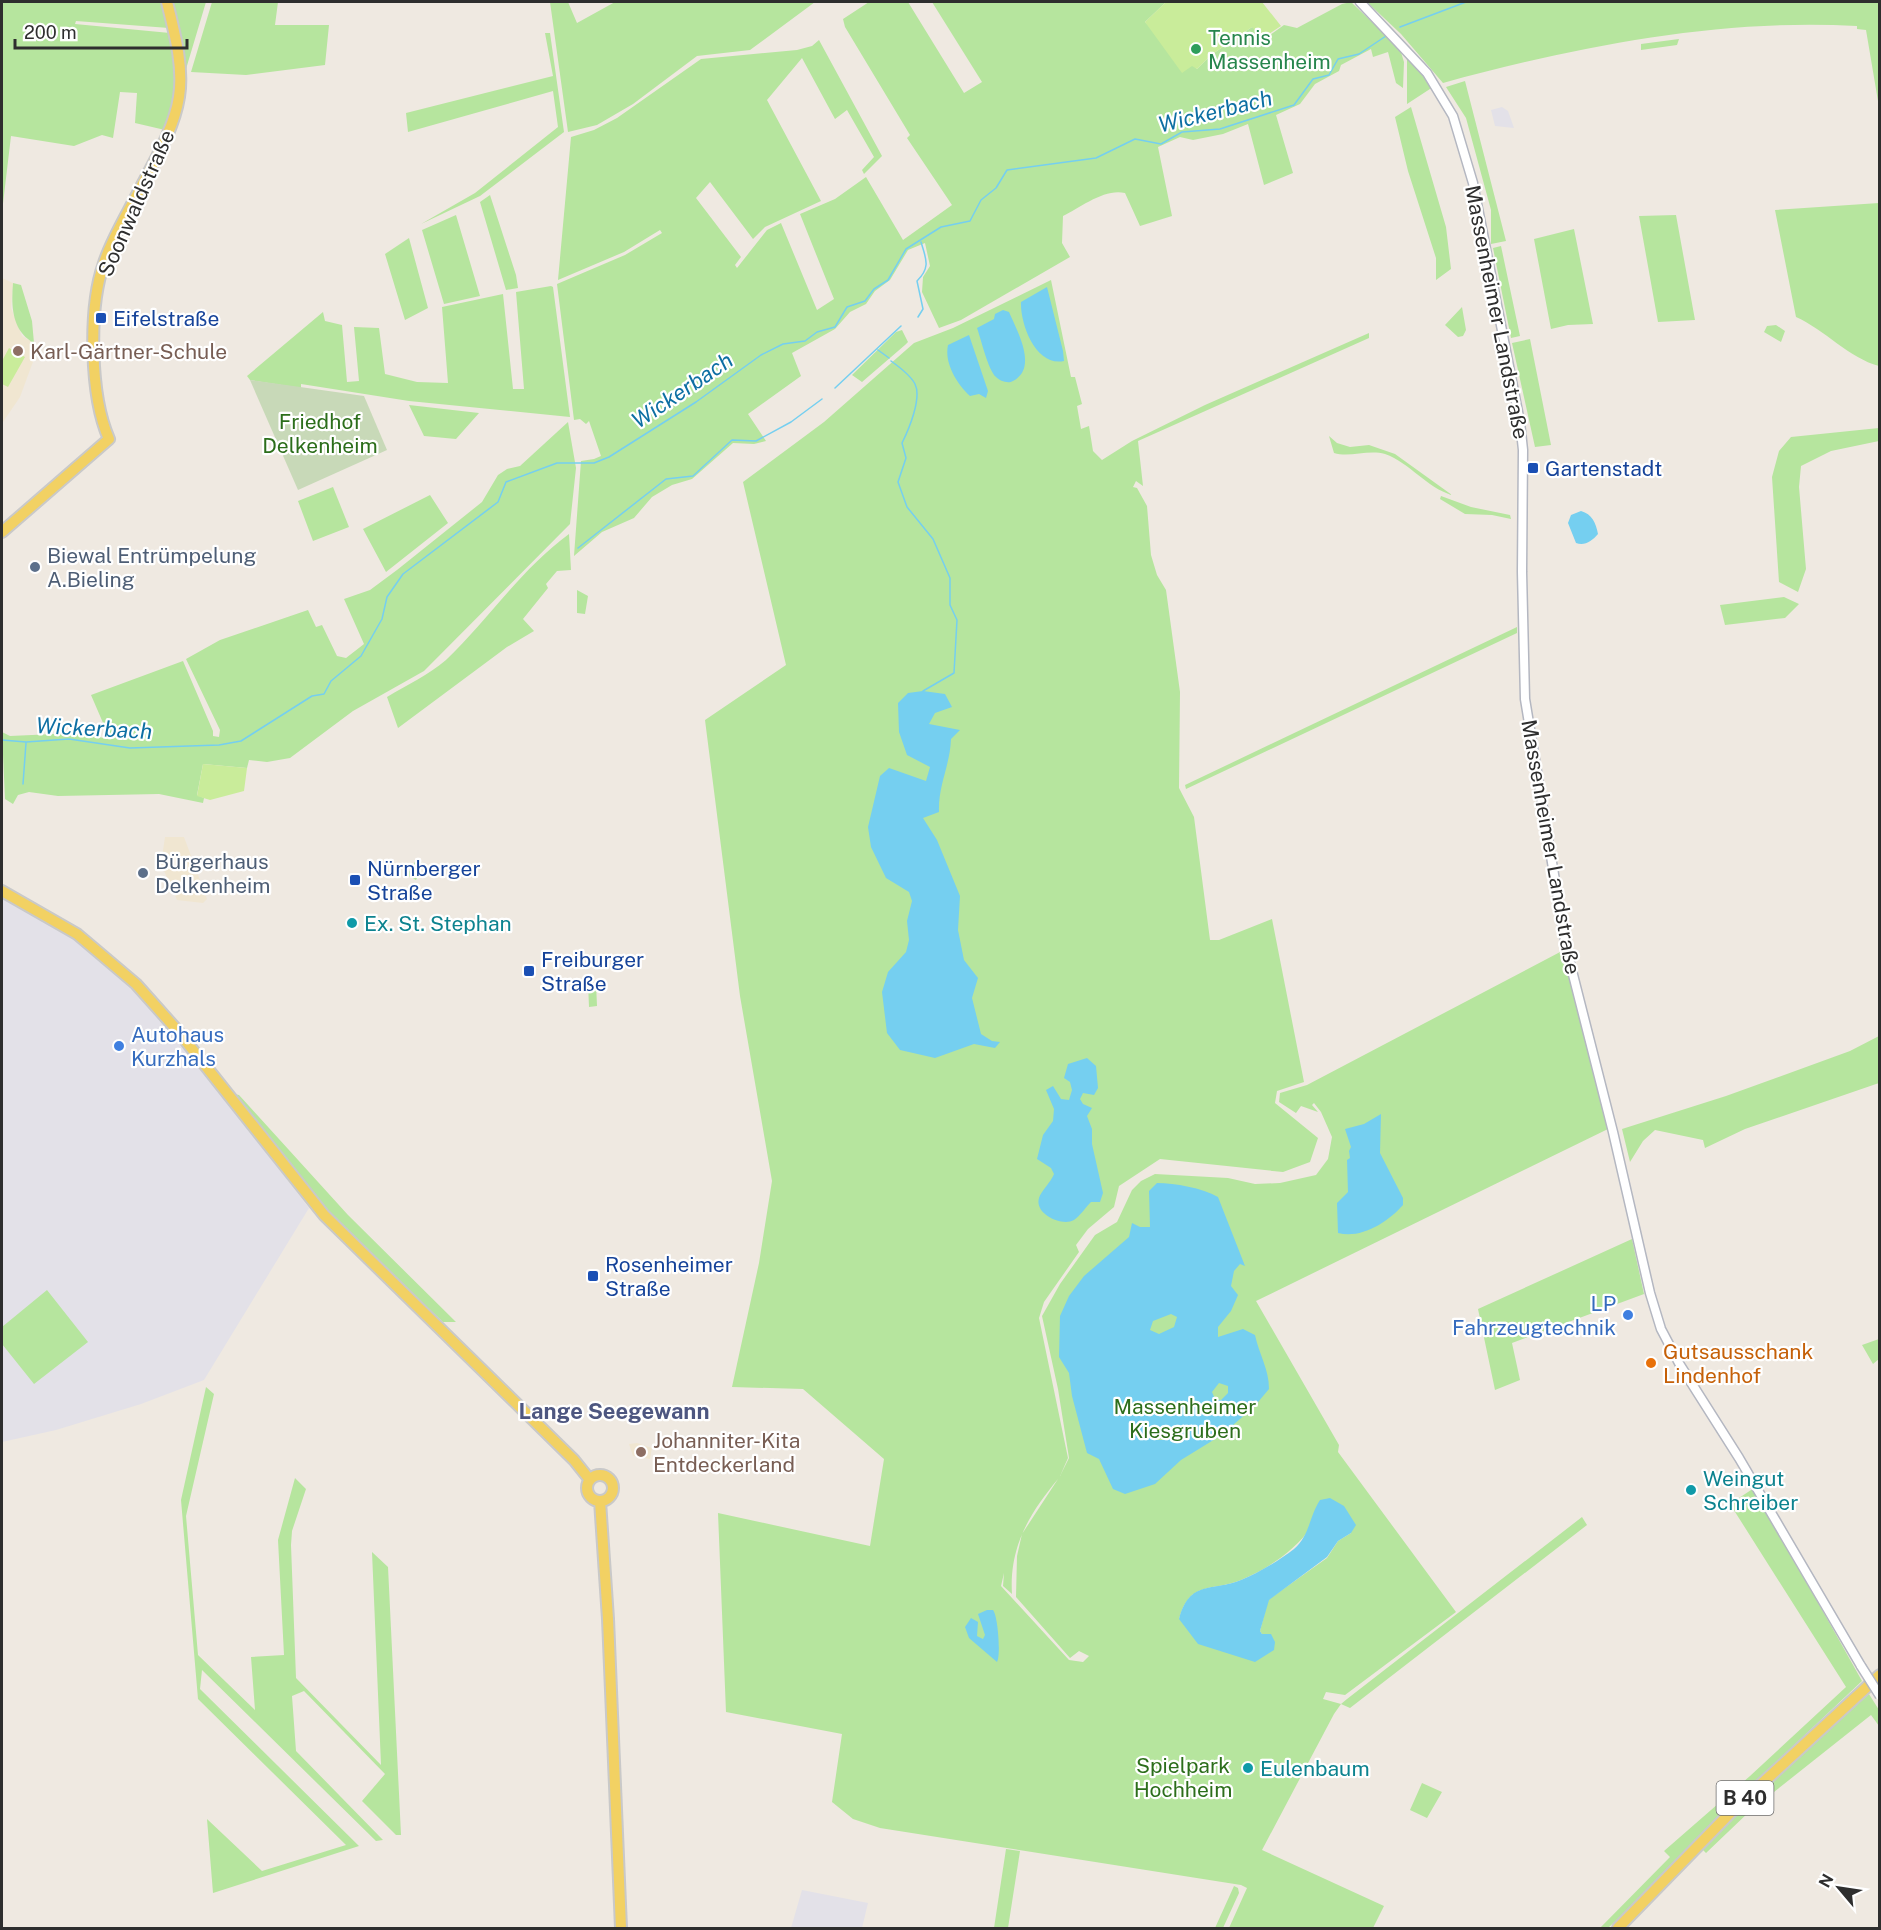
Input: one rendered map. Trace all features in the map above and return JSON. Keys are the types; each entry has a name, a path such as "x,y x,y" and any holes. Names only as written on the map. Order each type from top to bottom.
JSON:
{"main road":[{"name":"Soonwaldstraße","path":"2,532 109,440 98,397 94,355 99,284 108,253 162,146 176,109 179,75 167,2"},
{"path":"2,891 77,934 136,984 177,1030 324,1215 574,1460 590,1480 588,1492 592,1498 600,1502"},
{"path":"590,1480 600,1475 612,1482 611,1497 600,1502"},
{"path":"600,1502 608,1619 621,1929"},
{"name":"B 40","path":"1618,1929 1732,1811 1880,1675"}],"street":[{"name":"Massenheimer Landstraße","path":"1361,3 1414,57 1437,86 1453,116 1473,183 1520,422 1523,450 1523,677 1544,819 1566,947 1613,1132 1650,1293 1661,1329 1680,1365 1739,1458 1880,1696"}],"shaded area":[{"path":"1502,107 1508,111 1514,128 1495,126 1491,110"},
{"name":"Karl-Gärtner-Schule","path":"2,278 13,283 11,308 22,336 34,343 34,359 20,397 3,422"},
{"path":"165,837 184,837 207,899 203,903 177,900 161,864"},
{"path":"2,897 64,931 123,980 174,1034 309,1208 204,1380 141,1404 56,1430 2,1442"},
{"name":"Johanniter-Kita Entdeckerland","path":"637,1443 652,1448 650,1459 633,1456 629,1444"},
{"path":"802,1890 868,1903 862,1928 791,1928"}],"green space":[{"path":"2,2 164,2 169,28 76,21 75,24 170,33 174,82 172,104 165,130 135,123 137,93 120,92 113,138 102,135 74,146 11,136 2,212"},
{"path":"173,2 206,2 186,69 183,67"},
{"path":"212,2 278,2 275,25 329,25 325,65 246,75 191,72"},
{"path":"550,2 568,2 577,23 615,2 815,2 750,50 697,56 633,104 597,125 568,132"},
{"path":"869,2 908,2 964,93 982,82 932,2 1166,2 1145,22 1197,69 1211,55 1252,27 1270,35 1284,25 1297,28 1342,4 1351,2 1400,49 1404,62 1403,88 1396,83 1388,52 1373,57 1371,49 1341,65 1339,71 1315,84 1300,104 1276,115 1293,173 1264,185 1248,124 1223,134 1193,140 1180,137 1158,147 1172,216 1140,226 1125,193 1109,193 1093,199 1063,216 1062,243 1070,257 961,320 939,328 922,292 923,277 930,266 925,243 908,250 890,280 875,291 866,304 850,312 835,329 792,353 801,376 748,414 766,441 754,444 733,443 692,479 672,485 652,497 634,518 602,532 574,556 581,461 601,456 589,421 586,424 580,419 574,420 557,284 625,255 662,233 660,230 624,252 558,280 571,137 594,130 617,118 701,59 797,50 812,46 819,40 882,156 864,174 862,170 874,157 847,110 835,119 802,58 767,100 821,201 765,227 753,239 710,182 696,198 741,257 735,265 737,268 767,230 781,223 817,310 834,299 800,214 835,199 866,177 903,240 952,205 907,138 910,135 845,27 843,19"},
{"path":"1166,2 1262,2 1281,26 1263,38 1252,27 1211,55 1197,69 1192,66 1182,73 1145,22"},
{"path":"1367,2 1879,2 1879,107 1866,30 1857,29 1857,26 1752,26 1647,38 1544,58 1443,83 1401,34"},
{"path":"545,33 550,33 564,132 480,196 421,224 475,193 558,127 553,91 408,132 406,113 553,76"},
{"path":"1679,39 1677,45 1641,50 1641,44"},
{"path":"1403,50 1433,87 1407,104 1407,60"},
{"path":"1465,81 1506,241 1491,244 1491,210 1466,118 1446,87"},
{"path":"1411,107 1446,227 1451,269 1436,280 1436,258 1408,171 1395,117"},
{"path":"490,195 516,275 518,288 506,290 480,202"},
{"path":"1880,203 1879,366 1857,357 1796,317 1775,210"},
{"path":"456,215 480,296 444,304 422,230"},
{"path":"1676,215 1695,320 1658,322 1639,216"},
{"path":"1574,229 1593,324 1568,325 1551,329 1534,239"},
{"path":"409,238 428,308 405,320 385,254"},
{"path":"1501,246 1520,336 1511,338 1493,248"},
{"path":"1051,280 1071,377 1075,377 1082,404 1077,406 1081,429 1089,426 1093,451 1102,460 1132,441 1205,405 1369,333 1369,338 1138,441 1143,486 1136,481 1133,487 1137,488 1147,506 1151,555 1157,575 1166,590 1180,692 1179,788 1194,817 1210,940 1219,940 1272,919 1304,1082 1277,1091 1275,1103 1318,1138 1310,1162 1283,1172 1160,1159 1119,1186 1114,1207 1088,1229 1076,1245 1079,1252 1044,1302 1039,1318 1068,1458 1060,1476 1069,1458 1058,1389 1042,1316 1060,1284 1095,1235 1117,1222 1132,1190 1141,1181 1155,1174 1228,1178 1255,1184 1280,1183 1316,1175 1328,1159 1332,1137 1321,1112 1314,1103 1312,1105 1318,1112 1301,1106 1296,1113 1279,1102 1280,1093 1307,1085 1562,951 1608,1129 1256,1301 1339,1445 1338,1452 1456,1612 1345,1695 1326,1692 1323,1699 1341,1704 1262,1850 1384,1906 1373,1928 1229,1928 1247,1888 1241,1885 880,1828 853,1819 832,1802 842,1734 726,1712 718,1513 870,1546 884,1459 803,1389 732,1387 759,1263 772,1181 740,996 705,720 786,665 743,482 824,422 914,343 953,328","holes":["1058,1479 1023,1533 1038,1505","1311,1527 1351,1533 1338,1541 1327,1558 1268,1600 1260,1631 1262,1634 1179,1619 1189,1598 1196,1593 1203,1589 1230,1584 1261,1570 1289,1551","1022,1536 1017,1556 1016,1597 1070,1658 1079,1651 1089,1656 1083,1662 1069,1660 1001,1586 1004,1573 1003,1586 1012,1594 1014,1561"]},
{"path":"13,283 21,285 32,321 34,343 21,332 17,325 12,301"},
{"path":"553,287 570,417 409,401 301,384 301,388 250,380 247,376 323,312 325,321 342,325 347,382 359,381 354,327 379,328 385,374 417,382 448,383 442,307 503,294 513,389 524,389 516,292"},
{"path":"1462,307 1466,330 1463,336 1458,337 1445,325"},
{"path":"1776,325 1785,331 1781,342 1764,332 1767,326"},
{"path":"902,330 908,342 905,345 862,382 852,375 896,332"},
{"path":"1530,339 1551,445 1535,447 1512,343"},
{"path":"9,348 25,357 8,387 2,384 2,361"},
{"name":"Friedhof Delkenheim","path":"250,380 364,396 387,450 298,490"},
{"path":"409,405 479,413 456,439 424,436"},
{"path":"568,422 576,468 570,524 424,671 353,711 290,758 267,762 249,760 247,768 203,764 197,795 204,798 203,803 159,794 58,796 29,792 18,795 13,804 5,799 2,732 10,736 76,733 110,739 91,695 183,661 213,731 213,736 219,737 220,730 186,659 220,640 308,610 316,627 322,625 337,656 346,658 364,644 344,599 370,590 397,570 482,502 498,475 507,469 520,466"},
{"path":"1879,428 1879,441 1831,451 1801,466 1799,487 1806,569 1798,592 1779,582 1772,477 1779,451 1791,437"},
{"path":"1329,436 1337,443 1350,447 1369,445 1395,454 1452,495 1434,487 1402,463 1385,454 1334,453"},
{"path":"333,487 349,527 313,541 298,501"},
{"path":"430,495 448,523 386,572 363,529"},
{"path":"1441,496 1471,507 1510,515 1511,519 1492,515 1465,514 1440,499"},
{"path":"569,534 571,570 557,571 546,584 548,588 523,619 534,631 507,647 398,728 387,697 446,660 535,563"},
{"path":"577,590 588,596 585,614 577,613"},
{"path":"1784,597 1799,604 1785,618 1725,625 1720,605"},
{"path":"1517,627 1517,633 1186,789 1185,785"},
{"path":"203,764 247,768 244,791 210,800 197,796"},
{"path":"416,860 424,864 416,880 407,875"},
{"path":"588,983 596,983 597,1006 589,1007"},
{"path":"1879,1036 1879,1083 1745,1129 1705,1148 1703,1140 1655,1130 1643,1141 1630,1162 1622,1129 1726,1096 1850,1051"},
{"path":"234,1094 239,1095 348,1215 456,1322 443,1322 330,1215"},
{"path":"1632,1239 1644,1294 1512,1343 1520,1380 1495,1390 1478,1309"},
{"path":"47,1290 88,1342 34,1384 2,1344 2,1327"},
{"path":"1879,1339 1879,1359 1873,1364 1862,1345"},
{"path":"206,1387 214,1394 186,1516 198,1655 255,1710 251,1657 284,1655 278,1540 295,1478 306,1489 292,1531 291,1545 296,1678 381,1765 372,1552 388,1567 401,1835 396,1835 362,1801 385,1774 304,1691 292,1696 296,1751 383,1840 376,1841 202,1670 200,1689 359,1846 213,1893 207,1819 262,1871 346,1845 198,1699 181,1500"},
{"path":"1754,1488 1862,1681 1758,1779 1620,1917 1608,1928 1600,1928 1670,1857 1664,1851 1750,1776 1846,1687 1730,1504"},
{"path":"1582,1517 1587,1525 1350,1708 1341,1704"},
{"path":"1869,1694 1879,1710 1879,1726 1871,1715 1750,1811 1706,1853 1702,1849 1747,1803"},
{"path":"1422,1783 1442,1792 1427,1818 1410,1810"},
{"path":"1006,1849 1020,1851 1008,1928 994,1928"},
{"path":"1234,1886 1238,1888 1239,1893 1223,1928 1215,1928"}],"water":[{"path":"1047,287 1064,361 1054,361 1038,351 1023,321 1021,302"},
{"path":"1003,310 1009,312 1020,338 1025,358 1021,375 1009,382 1000,380 993,373 977,328 994,319 995,314"},
{"path":"969,335 988,391 986,398 979,394 970,396 956,379 948,359 948,345"},
{"path":"1581,511 1593,520 1598,534 1591,541 1582,544 1576,543 1568,523 1571,515"},
{"path":"923,691 945,694 952,707 935,713 929,724 960,730 951,739 949,758 940,793 939,812 923,818 937,840 960,896 958,930 964,960 978,978 972,998 981,1034 992,1041 1000,1042 995,1048 974,1044 935,1058 900,1050 887,1033 882,992 888,972 906,952 909,940 907,921 912,901 909,892 886,878 871,847 868,827 880,776 889,768 926,781 930,767 907,755 899,732 898,703 908,693"},
{"path":"1087,1058 1096,1066 1098,1088 1094,1095 1083,1093 1080,1099 1083,1104 1092,1108 1087,1116 1092,1129 1092,1144 1103,1193 1100,1202 1091,1202 1074,1220 1063,1222 1050,1218 1039,1204 1040,1195 1054,1174 1051,1168 1037,1159 1043,1135 1053,1121 1054,1109 1046,1090 1053,1086 1061,1099 1069,1100 1072,1090 1070,1082 1064,1078 1068,1064"},
{"path":"1381,1114 1380,1153 1403,1198 1403,1205 1389,1218 1364,1232 1338,1233 1337,1203 1348,1192 1347,1160 1350,1158 1351,1147 1345,1129 1364,1124"},
{"path":"1157,1183 1164,1183 1196,1189 1218,1197 1245,1266 1240,1264 1234,1271 1231,1286 1238,1295 1231,1311 1218,1327 1218,1337 1243,1329 1255,1335 1269,1389 1253,1408 1220,1436 1181,1460 1155,1484 1125,1494 1113,1489 1099,1459 1087,1453 1072,1396 1069,1373 1059,1357 1060,1316 1069,1296 1084,1276 1129,1237 1132,1223 1140,1227 1150,1227 1149,1191","holes":["1171,1314 1177,1317 1174,1327 1159,1334 1150,1330 1153,1321","1219,1383 1228,1386 1228,1393 1221,1400 1215,1399 1212,1392","1164,1427 1171,1431 1171,1436 1166,1440 1157,1440 1155,1432"]},
{"path":"1330,1498 1344,1506 1356,1525 1351,1533 1338,1541 1327,1557 1269,1600 1260,1631 1262,1634 1271,1634 1275,1642 1274,1650 1255,1662 1198,1644 1179,1619 1189,1598 1203,1589 1248,1577 1294,1549 1303,1538 1320,1500"},
{"path":"993,1610 995,1614 999,1644 997,1662 969,1638 965,1627 971,1618 978,1622 977,1636 983,1639 985,1635 978,1614"}],"waterway":[{"name":"Wickerbach","path":"1400,27 1466,2"},
{"name":"Wickerbach","path":"2,740 26,742 69,739 130,748 219,745 241,741 312,696 324,694 331,681 361,656 382,619 387,597 403,574 498,502 506,482 557,463 594,463 609,457 696,402 761,355 783,344 805,341 817,332 835,327 847,307 865,301 874,289 888,280 906,249 941,227 970,221 981,200 996,188 1007,170 1096,158 1135,139 1161,144 1182,132 1220,129 1294,105 1313,79 1329,75 1338,59 1359,54 1386,36"},
{"path":"918,317 923,309 917,281 926,267 921,242"},
{"path":"835,388 901,326"},
{"path":"878,350 889,358"},
{"path":"891,361 911,378 917,390 914,414 902,443 906,458 898,482 907,507 933,539 950,578 950,605 957,620 954,673 923,691"},
{"path":"578,548 666,479 693,476 732,440 756,441 791,422 822,399"},
{"path":"23,784 26,743"}],"place":[{"name":"Tennis Massenheim","path":"1196,49"},
{"name":"Eifelstraße","path":"101,318"},
{"name":"Karl-Gärtner-Schule","path":"18,351"},
{"name":"Gartenstadt","path":"1533,468"},
{"name":"Biewal Entrümpelung A.Bieling","path":"35,567"},
{"name":"Bürgerhaus Delkenheim","path":"143,873"},
{"name":"Nürnberger Straße","path":"355,880"},
{"name":"Ex. St. Stephan","path":"352,923"},
{"name":"Freiburger Straße","path":"529,971"},
{"name":"Autohaus Kurzhals","path":"119,1046"},
{"name":"Rosenheimer Straße","path":"593,1276"},
{"name":"LP Fahrzeugtechnik","path":"1628,1315"},
{"name":"Gutsausschank Lindenhof","path":"1651,1363"},
{"name":"Johanniter-Kita Entdeckerland","path":"641,1452"},
{"name":"Weingut Schreiber","path":"1691,1490"},
{"name":"Eulenbaum","path":"1248,1768"}],"district":[{"name":"Lange Seegewann","path":"614,1411"}],"park label":[{"name":"Massenheimer Kiesgruben","path":"1185,1418"},
{"name":"Spielpark Hochheim","path":"1183,1777"}]}
